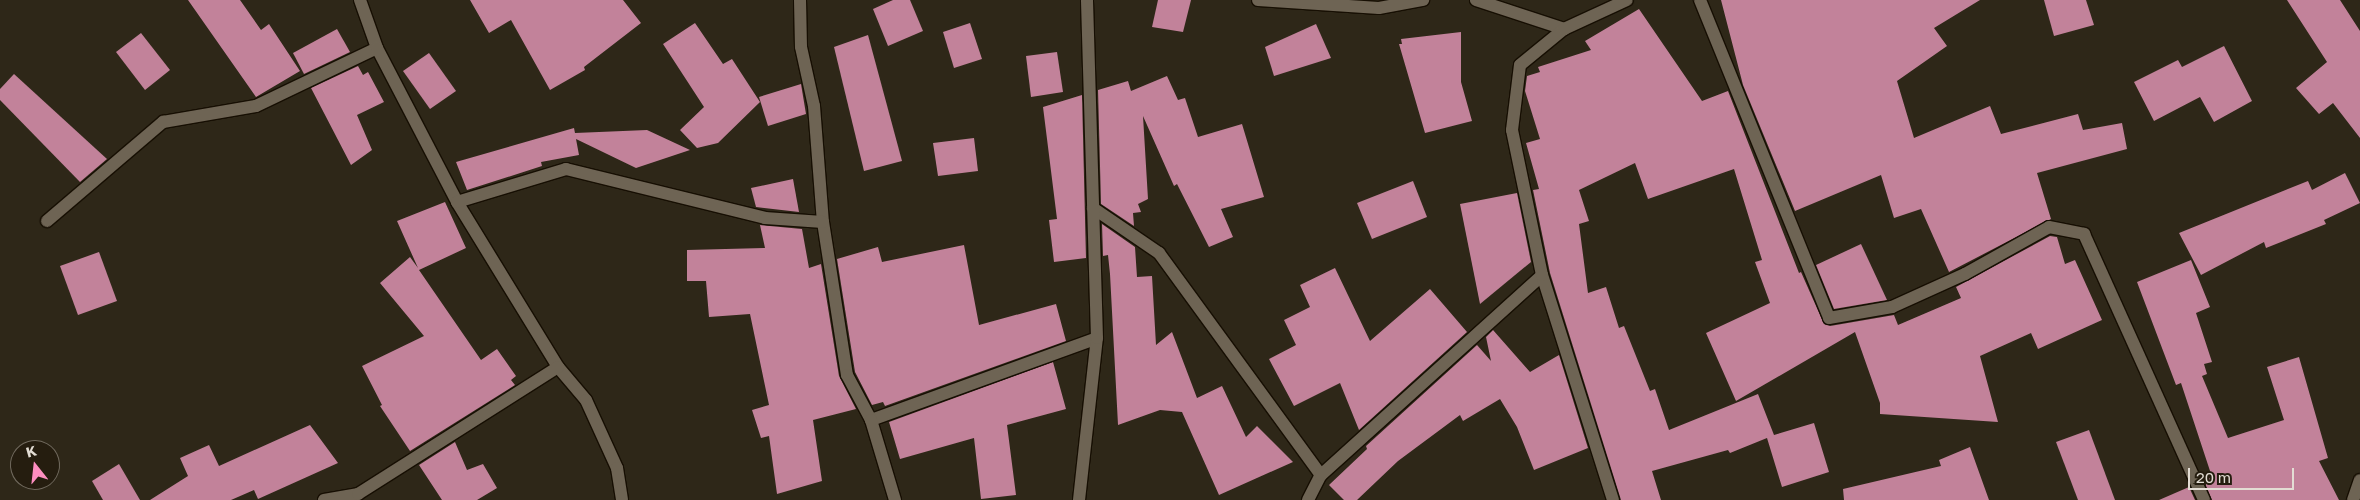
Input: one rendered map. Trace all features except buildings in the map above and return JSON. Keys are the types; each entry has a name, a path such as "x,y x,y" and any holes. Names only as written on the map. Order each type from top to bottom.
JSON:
{"street":[{"path":"360,0 377,48 457,202 558,366 586,400 617,468 622,500"},
{"path":"800,0 801,47 814,106 823,222 847,375 871,420 895,500"},
{"path":"1079,500 1097,338 1087,0"},
{"path":"1258,0 1380,8 1422,0"},
{"path":"1476,0 1564,29"},
{"path":"1613,500 1542,275 1512,130 1520,65 1564,29 1627,0"},
{"path":"1700,0 1829,318 1892,307 1965,274 2049,226 2084,234 2204,500"},
{"path":"47,221 163,122 256,106 377,48"},
{"path":"457,202 566,169 765,218 823,222"},
{"path":"1093,208 1159,253 1321,475"},
{"path":"1308,500 1321,475 1542,275"},
{"path":"871,420 1097,338"},
{"path":"324,500 358,494 558,366"},
{"path":"2353,500 2360,480"}]}
